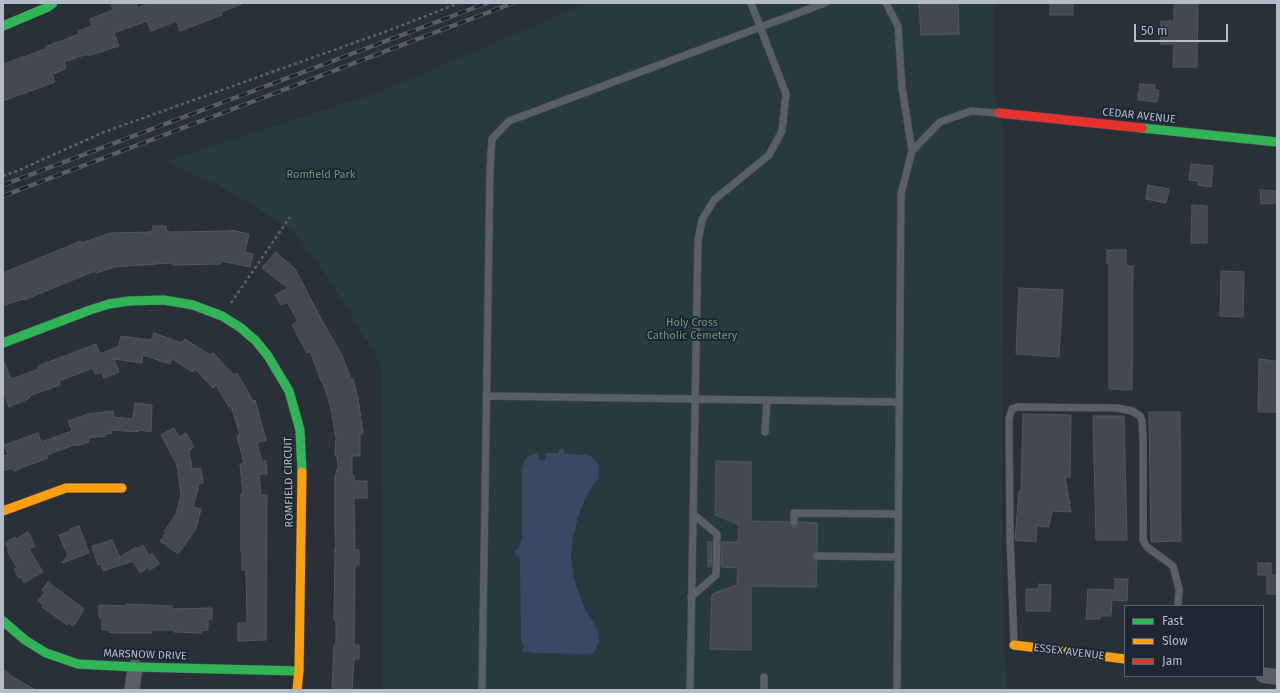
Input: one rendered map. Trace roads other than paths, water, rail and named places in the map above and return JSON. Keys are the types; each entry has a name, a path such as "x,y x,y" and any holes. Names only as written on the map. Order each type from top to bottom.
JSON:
{"street":[{"path":"3,26 48,7 53,3"},
{"name":"CEDAR AVENUE","path":"999,113 1277,142"},
{"name":"ROMFIELD CIRCUIT","path":"3,343 109,304 146,300 179,302 208,310 222,316 242,328 256,341 268,356 289,391 298,423 302,455 299,671 297,690"},
{"path":"3,511 66,488 122,488"},
{"name":"MARSNOW DRIVE","path":"3,621 24,640 46,653 78,664 299,671"},
{"name":"ESSEX AVENUE","path":"1014,645 1124,659"},
{"path":"132,690 135,667"},
{"path":"1264,675 1277,677"}],"lane":[{"path":"690,690 698,241 702,220 714,200 769,155 782,131 786,94 751,3"},
{"path":"482,690 490,170 492,139 509,120 825,3"},
{"path":"886,3 898,26 902,88 912,151 901,194 898,402 897,690"},
{"path":"912,151 940,122 971,111 999,113"},
{"path":"486,396 898,402"},
{"path":"765,432 767,400"},
{"path":"1014,645 1008,418 1012,409 1018,407 1117,408 1132,411 1140,416 1142,421 1143,440 1143,540 1147,547 1173,566 1179,589 1178,605"},
{"path":"794,522 794,513 898,514"},
{"path":"691,597 716,575 717,534 693,514"},
{"path":"817,556 898,556"},
{"path":"764,677 764,690"}],"water":[{"path":"559,449 563,449 565,454 587,455 594,458 598,463 599,470 598,479 586,496 579,514 573,536 571,556 574,579 583,605 598,631 599,641 596,649 593,653 587,654 532,653 528,651 525,653 521,650 524,647 521,638 520,562 514,551 518,549 522,540 522,469 524,461 528,456 537,453 538,460 545,460 545,453 558,453"}],"railway":[{"path":"3,185 487,3"},
{"path":"3,196 513,3"}],"park label":[{"name":"Romfield Park","path":"321,175"},
{"name":"Holy Cross Catholic Cemetery","path":"692,329"}]}
